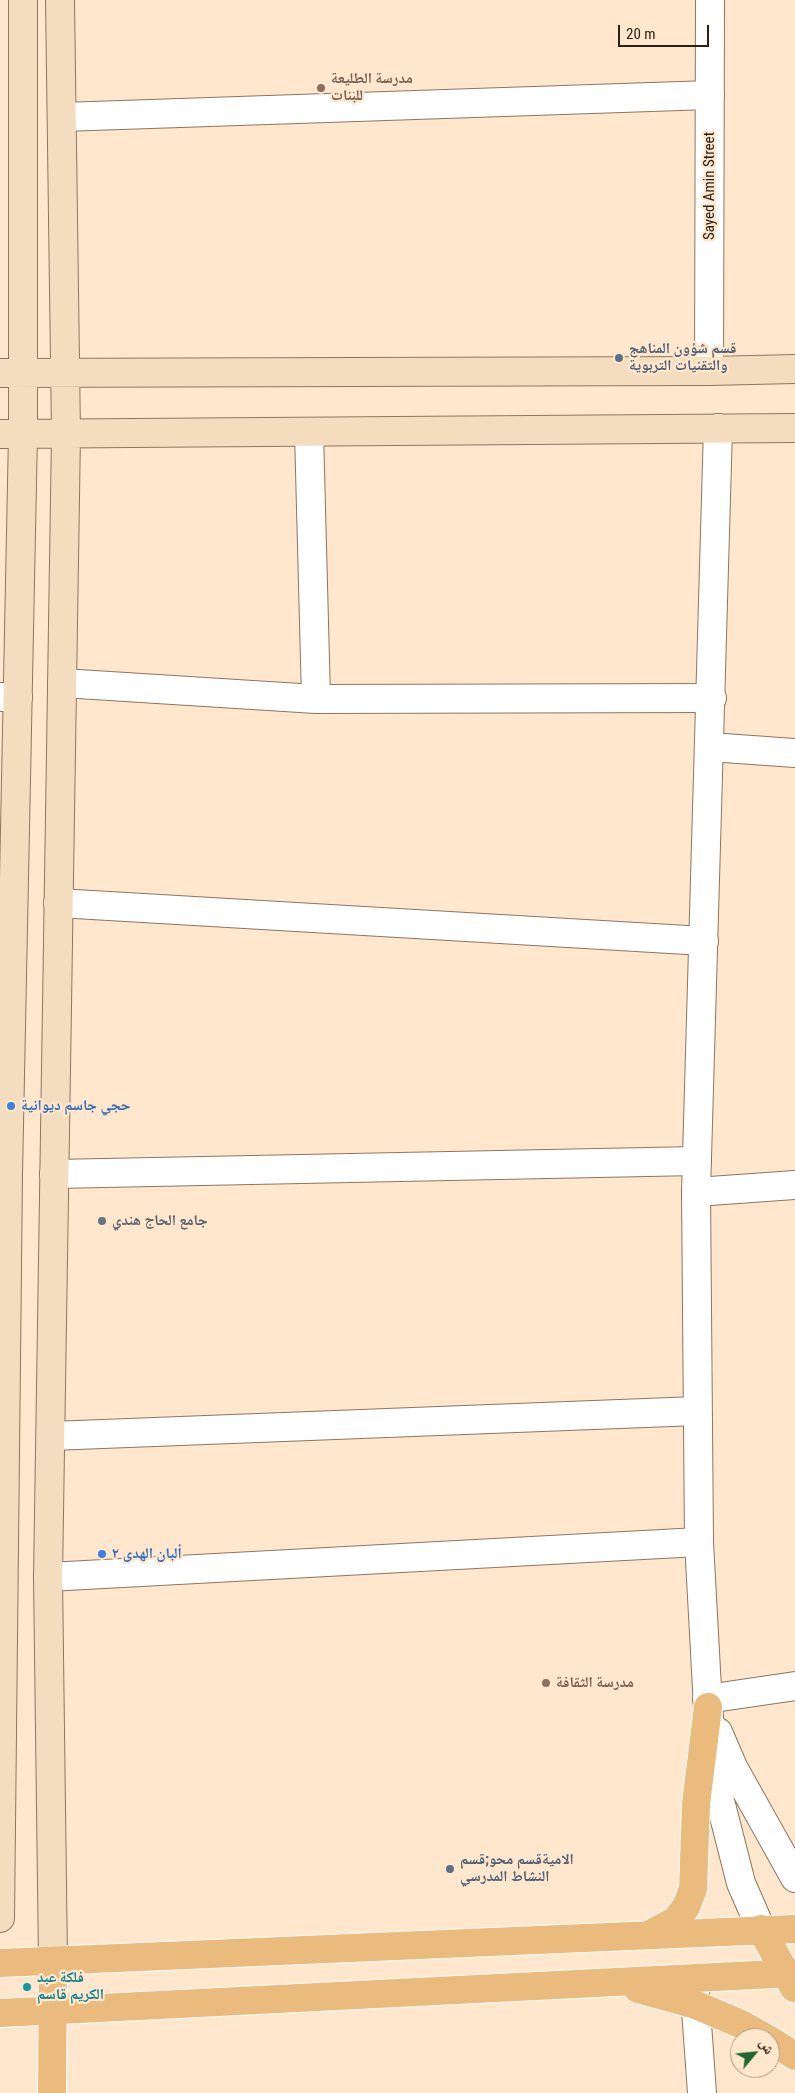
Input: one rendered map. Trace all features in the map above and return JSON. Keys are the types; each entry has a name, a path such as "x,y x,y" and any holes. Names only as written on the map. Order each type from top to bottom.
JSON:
{"main road":[{"path":"0,1918 11,373 23,0"},
{"path":"52,2093 54,1961 48,1577 66,434 60,0"},
{"path":"11,373 709,371 795,369"},
{"path":"12,434 795,428"},
{"path":"643,1937 676,1920 686,1907 693,1889 696,1804 707,1703"},
{"path":"0,2013 607,1982 695,1991 792,1979 760,1929"},
{"path":"0,1963 795,1929"},
{"path":"695,1991 748,2028"},
{"path":"780,2046 795,2056"}],"street":[{"name":"Sayed Amin Street","path":"709,371 710,0"},
{"path":"62,117 710,95"},
{"path":"718,428 712,698 696,1192 699,1542 707,1703 715,1781 741,1883 760,1929"},
{"path":"309,432 316,699"},
{"path":"62,683 316,699 712,698"},
{"path":"710,748 795,753"},
{"path":"58,904 704,941"},
{"path":"54,1174 697,1161"},
{"path":"696,1192 795,1184"},
{"path":"51,1436 697,1411"},
{"path":"48,1577 699,1542"},
{"path":"707,1703 795,1686"},
{"path":"707,1703 733,1767 795,1878"},
{"path":"695,1991 702,2093"}],"place":[{"name":"مدرسة الطليعة للبنات","path":"321,88"},
{"name":"قسم شؤون المناهج والتقنيات التربوية","path":"619,358"},
{"name":"حجي جاسم ديوانية","path":"11,1106"},
{"name":"جامع الحاج هندي","path":"102,1221"},
{"name":"ألبان الهدى ٢","path":"102,1554"},
{"name":"مدرسة الثقافة","path":"546,1683"},
{"name":"الاميةقسم محو;قسم النشاط المدرسي","path":"450,1869"},
{"name":"فلكة عبد الكريم قاسم","path":"27,1987"}]}
